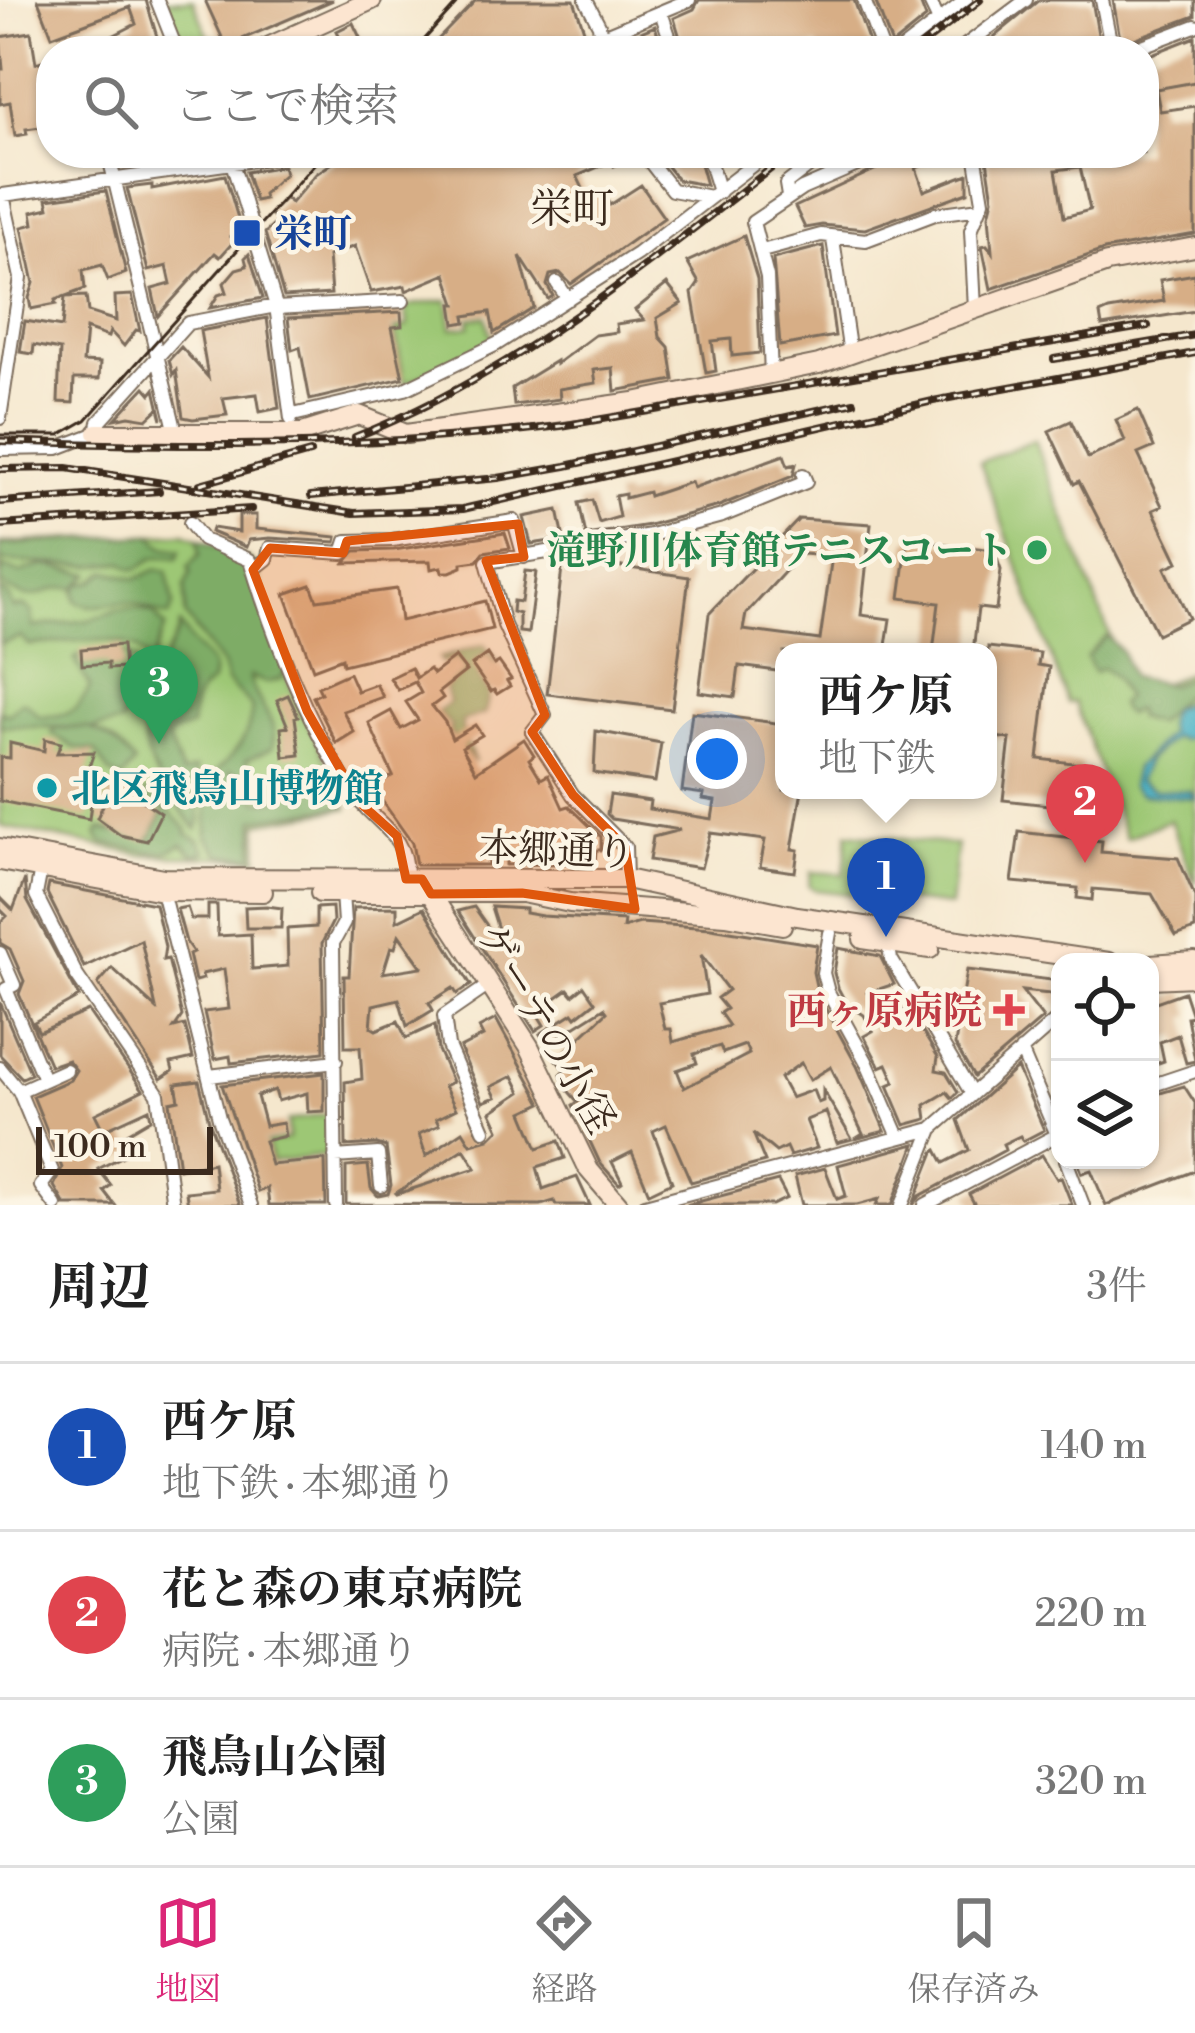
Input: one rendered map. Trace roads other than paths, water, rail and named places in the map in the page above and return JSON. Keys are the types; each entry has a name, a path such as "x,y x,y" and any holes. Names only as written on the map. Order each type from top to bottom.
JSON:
{"main road":[{"path":"293,36 372,0"},
{"path":"98,433 176,433 291,424 302,433 359,415 406,434 634,402 771,376 850,354 1107,263 1195,247"},
{"name":"本郷通り","path":"0,848 164,878 420,884 631,880 699,904 830,933 1051,966"},
{"name":"本郷通り","path":"0,861 162,891 343,893 420,884 635,909 699,904 1051,953"},
{"path":"631,880 635,909"},
{"name":"ゲーテの小径","path":"420,884 529,1046 589,1170 619,1205"},
{"path":"1159,963 1195,961"},
{"path":"1159,979 1195,977"}],"street":[{"path":"157,0 171,36"},
{"path":"586,0 599,36"},
{"path":"617,36 688,0"},
{"path":"864,0 877,36"},
{"path":"929,0 939,21"},
{"path":"920,36 966,0"},
{"path":"978,36 1026,0"},
{"path":"1102,0 1109,36"},
{"path":"661,12 669,36"},
{"path":"1159,40 1195,26"},
{"path":"112,168 176,433"},
{"path":"0,418 3,358 21,278 3,195 182,168"},
{"path":"235,168 276,307 291,424 421,383 497,344 638,254 749,168"},
{"path":"655,168 672,190 715,194"},
{"path":"710,168 715,194"},
{"path":"788,196 786,184 807,168"},
{"path":"771,376 770,314 753,222 788,196 851,168"},
{"path":"975,309 971,230 983,201 978,168"},
{"path":"762,251 821,235 856,242 882,237 906,224 980,208"},
{"path":"950,212 971,230"},
{"path":"833,239 850,354"},
{"path":"557,283 568,298"},
{"path":"0,449 58,448 98,433 99,422 188,323 276,307 403,301"},
{"path":"631,880 625,847 573,795 532,731 545,715 504,625 487,562 650,535 722,516 806,482 803,475"},
{"path":"253,570 267,559 270,548 343,553 347,541 392,540 514,520 524,557"},
{"path":"190,523 203,540 250,560 307,712 359,802 396,836 420,884"},
{"path":"41,869 36,896 77,976 158,1094 173,1205"},
{"path":"162,891 232,1160 251,1205"},
{"path":"336,1205 333,943 344,923 343,893"},
{"path":"830,933 823,974 827,992 866,1061 898,1137"},
{"path":"888,943 902,980 972,1094"},
{"path":"0,953 14,985 5,989 44,1079"},
{"path":"484,1130 448,1046 444,1016 489,986"},
{"path":"902,1205 932,1129 1051,1025"},
{"path":"1021,1051 1051,1117"},
{"path":"209,1076 336,1061"},
{"path":"0,1068 20,1091 52,1171 41,1186 55,1205"},
{"path":"20,1091 66,1070"},
{"path":"1159,1083 1195,1071"},
{"path":"645,1205 932,1129"},
{"path":"925,1205 1051,1137"},
{"path":"334,1157 378,1154 381,1186"},
{"path":"1069,1169 1082,1205"}],"water":[{"path":"1186,703 1195,707 1195,737 1173,737 1148,759 1138,781 1154,790 1190,791 1195,798 1140,794 1131,786 1135,768 1169,733 1166,725 1171,709"}],"tram line":[{"path":"428,36 460,0"},
{"path":"0,435 60,435 86,420 311,168"}],"railway":[{"path":"933,36 980,0"},
{"path":"355,437 415,411 529,347 636,273 772,168"},
{"path":"0,441 281,444 421,439 561,426 1148,326"},
{"path":"1054,359 1195,335"},
{"path":"0,469 67,468 354,513 463,509 933,401 1195,353"},
{"path":"311,496 498,478 854,402"},
{"path":"200,484 310,453"},
{"path":"0,502 159,491"},
{"path":"0,525 251,509"}],"place":[{"name":"栄町","path":"247,233"},
{"name":"滝野川体育館テニスコート","path":"1037,550"},
{"name":"飛鳥山公園","path":"159,744"},
{"name":"北区飛鳥山博物館","path":"47,788"},
{"name":"花と森の東京病院","path":"1085,863"},
{"name":"西ケ原","path":"886,937"},
{"name":"西ヶ原病院","path":"1009,1010"}],"district":[{"name":"栄町","path":"572,208"}]}
